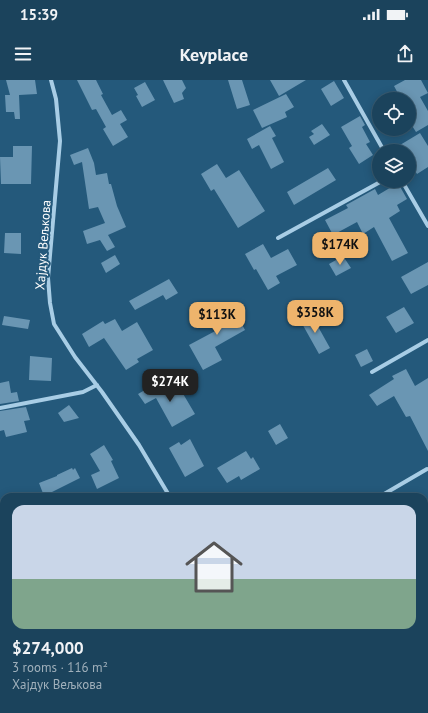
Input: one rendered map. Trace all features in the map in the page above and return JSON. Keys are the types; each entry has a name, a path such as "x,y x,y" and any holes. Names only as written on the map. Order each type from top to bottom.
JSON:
{"street":[{"name":"Хајдук Вељкова","path":"51,80 56,99 60,141 48,278 50,303 54,324 75,357 97,385 139,445 168,493"},
{"path":"344,80 380,144"},
{"path":"278,238 372,186"},
{"path":"406,188 428,226"},
{"path":"372,372 428,340"},
{"path":"0,408 82,392 97,385"},
{"path":"386,493 427,469"}],"building":[{"path":"6,80 35,80 37,94 19,95 20,119 15,119 14,112 6,112 5,95 10,95"},
{"path":"77,80 96,80 103,94 101,95 112,115 121,110 127,120 120,124 128,137 113,146 103,129 106,127 96,109 92,110"},
{"path":"163,80 182,80 186,88 182,93 184,99 174,103"},
{"path":"228,80 242,80 250,105 237,109"},
{"path":"270,80 306,80 279,96"},
{"path":"405,80 421,80 428,93 420,97 428,111 428,125 416,132 416,92 397,92 394,86"},
{"path":"334,81 344,98 331,106 321,89"},
{"path":"145,82 155,100 142,107 136,96 138,95 134,88"},
{"path":"286,94 294,107 285,112 287,117 262,128 253,110"},
{"path":"360,116 365,125 362,127 370,142 366,144 372,156 359,164 349,148 352,146 341,127"},
{"path":"322,124 330,135 314,145 309,137 314,134 311,131"},
{"path":"270,126 276,136 272,138 284,162 271,169 259,145 252,149 247,139"},
{"path":"420,133 428,146 428,167 417,174 416,144 402,144"},
{"path":"13,146 32,146 31,184 1,184 0,157 13,157"},
{"path":"88,148 94,163 96,175 107,173 109,184 111,184 117,206 126,227 108,235 115,247 107,251 100,240 87,244 83,231 105,223 98,207 89,209 82,162 74,165 70,155"},
{"path":"217,164 226,178 239,170 265,211 238,228 214,189 211,191 201,174"},
{"path":"328,168 336,180 294,205 287,192"},
{"path":"390,188 401,188 407,199 397,205 400,211 389,218 408,253 392,261 374,227 363,234 357,222 333,235 325,220 348,208 346,205 375,189 378,195"},
{"path":"5,233 21,233 21,254 4,253"},
{"path":"263,244 271,258 288,249 297,265 276,276 280,283 268,290 245,254"},
{"path":"115,255 120,264 106,273 101,263"},
{"path":"343,256 351,268 336,276 329,264"},
{"path":"428,262 428,285 411,294 401,277"},
{"path":"169,279 178,293 166,300 163,295 135,310 129,301"},
{"path":"230,302 245,330 215,347 222,360 203,370 189,345 219,329 210,313"},
{"path":"404,307 414,323 396,333 386,317"},
{"path":"311,314 330,348 319,354 300,320"},
{"path":"4,316 30,320 28,329 2,325"},
{"path":"115,319 122,331 137,322 153,350 137,359 139,362 126,370 104,338 89,347 82,334 103,321 105,324"},
{"path":"367,349 373,361 361,367 355,355"},
{"path":"30,356 52,358 51,381 29,380"},
{"path":"406,369 415,386 428,378 428,451 410,416 406,417 394,396 377,406 369,395 394,379 392,376"},
{"path":"9,381 11,393 17,392 19,401 0,404 0,383"},
{"path":"173,381 180,393 182,392 195,414 172,427 156,398 145,404 138,394 150,387 153,392"},
{"path":"69,405 79,418 64,422 58,413"},
{"path":"26,407 30,420 24,421 27,432 6,437 4,430 0,431 0,411"},
{"path":"280,424 288,438 276,445 268,431"},
{"path":"190,439 204,466 185,477 169,448 179,442 181,445"},
{"path":"104,445 113,460 111,461 119,478 97,489 91,475 100,471 90,454"},
{"path":"246,451 251,459 253,457 260,469 241,480 239,476 227,483 217,468"},
{"path":"75,468 80,478 50,493 43,493 39,483"}]}
